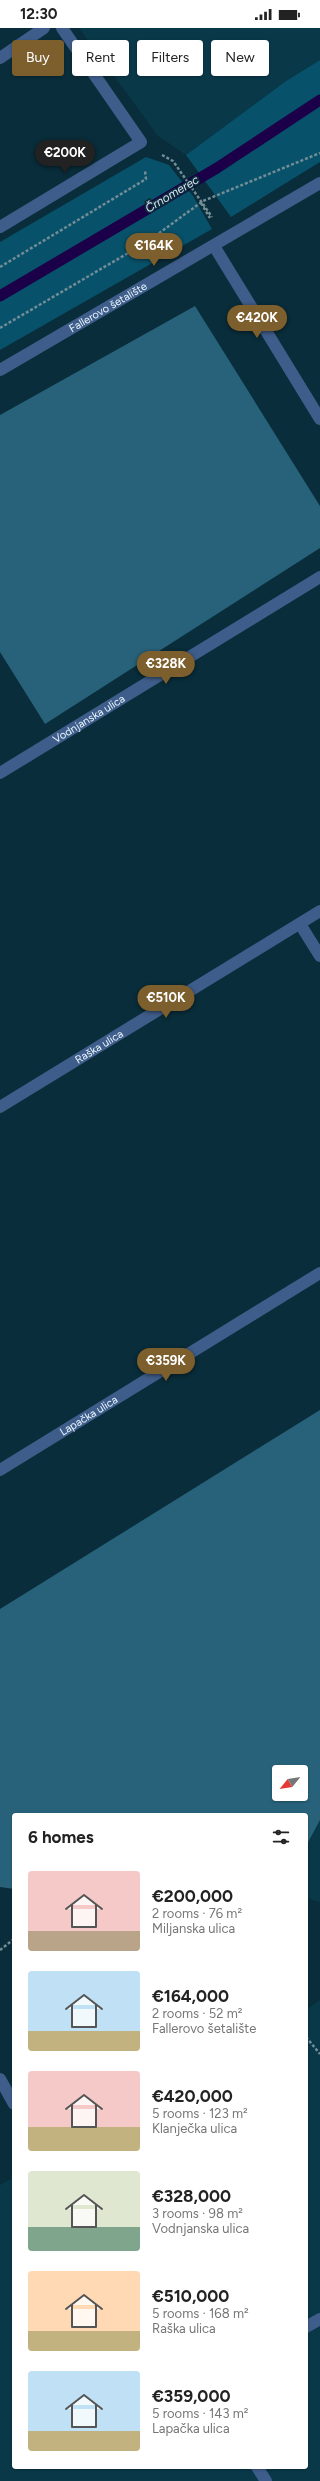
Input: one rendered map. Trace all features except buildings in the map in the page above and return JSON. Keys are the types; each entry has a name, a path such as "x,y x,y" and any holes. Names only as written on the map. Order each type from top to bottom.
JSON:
{"street":[{"path":"0,58 44,28"},
{"path":"0,227 141,142 62,28"},
{"name":"Fallerovo šetalište","path":"0,370 320,183"},
{"path":"214,246 320,419"},
{"name":"Vodnjanska ulica","path":"0,773 320,576"},
{"name":"Raška ulica","path":"0,1106 320,911"},
{"path":"300,924 320,956"},
{"name":"Lapačka ulica","path":"0,1470 320,1273"},
{"path":"0,2079 12,2100"},
{"path":"308,2327 320,2319"},
{"path":"258,2469 266,2481"}],"path":[{"path":"0,267 146,178 141,142"},
{"path":"0,328 147,242 203,202 320,153"},
{"path":"173,161 203,202"},
{"path":"0,1950 12,1941"},
{"path":"308,2039 320,2054"}],"shaded area":[{"path":"79,28 320,28 320,60 286,81 186,155 158,136 114,76 129,76 129,40 88,40"},
{"path":"320,60 320,162 231,217 186,155 286,81"},
{"path":"146,157 169,165 193,196 212,229 0,350 0,242"},
{"path":"195,306 320,506 320,548 45,724 0,652 0,415"},
{"path":"320,1410 320,1820 308,1842 308,1813 12,1813 12,1889 0,1887 0,1609"},
{"path":"320,1817 320,1902 308,1899 308,1838"},
{"path":"320,2000 320,2481 0,2481 0,2185 12,2178 12,2469 308,2469 308,2009"}],"waterway":[{"name":"Črnomerec","path":"0,296 217,168 320,100"}]}
